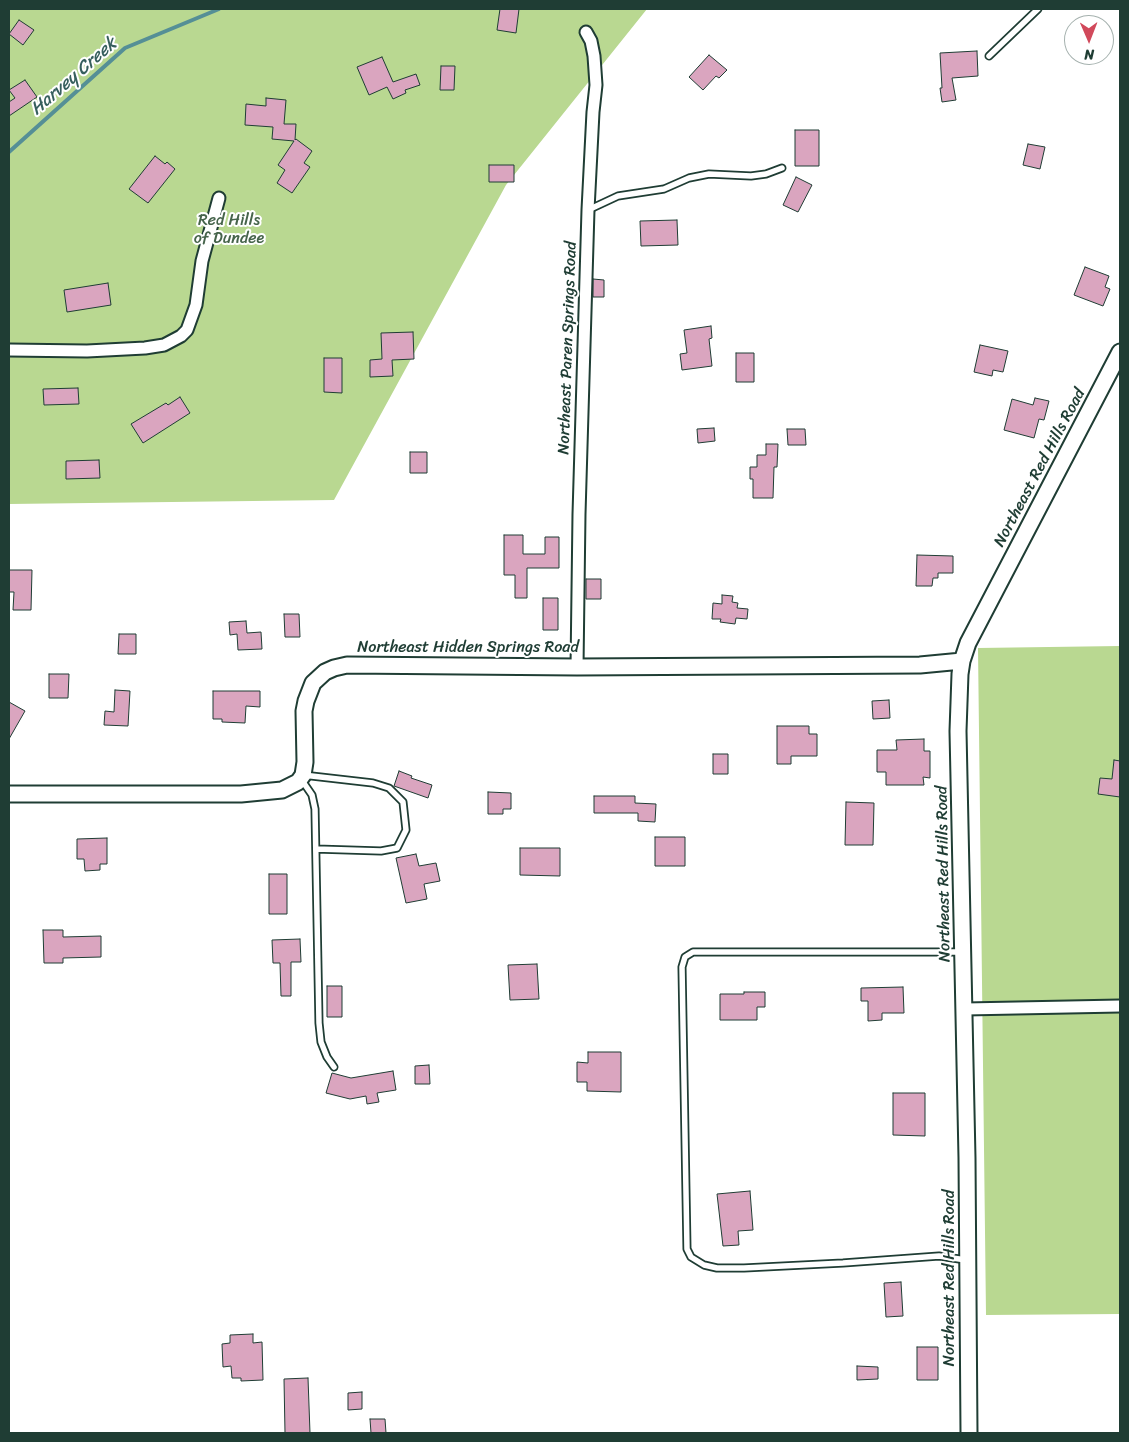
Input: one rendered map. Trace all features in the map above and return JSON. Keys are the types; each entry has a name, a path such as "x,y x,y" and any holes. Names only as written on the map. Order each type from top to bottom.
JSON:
{"street":[{"name":"Northeast Paren Springs Road","path":"577,667 588,210 596,85 594,56 591,41 586,32"},
{"path":"9,350 118,350 170,343 187,330 196,305 202,261 219,198"},
{"name":"Northeast Red Hills Road","path":"969,1433 968,1260 958,731 958,692 962,661 968,643 1120,352"},
{"name":"Northeast Hidden Springs Road","path":"302,777 306,762 304,711 306,701 313,683 318,677 334,668 361,664 577,667 920,664 962,661"},
{"path":"9,794 256,794 282,790 291,786 302,777"},
{"path":"964,1009 1120,1006"}],"lane":[{"path":"989,56 1038,9"},
{"path":"588,210 618,196 664,189 689,178 709,174 751,176 766,174 782,168"},
{"path":"302,777 373,782 389,788 403,802 406,830 397,848 381,851 316,849"},
{"path":"302,777 312,795 315,809 319,1023 321,1042 327,1057 334,1067"},
{"path":"963,952 693,952 685,956 682,977 687,1248 692,1257 704,1266 744,1268 939,1256 968,1260"}],"green space":[{"name":"Red Hills of Dundee","path":"9,9 647,9 506,185 334,500 9,504"},
{"path":"1120,646 1120,1314 986,1315 978,648"}],"building":[{"path":"500,9 519,9 516,33 497,30"},
{"path":"19,20 34,30 23,45 9,34"},
{"path":"977,51 978,76 952,78 956,100 942,102 940,53"},
{"path":"709,55 727,70 719,78 716,76 703,90 689,77"},
{"path":"382,57 393,82 416,74 420,85 405,90 406,93 393,99 387,87 369,95 357,67"},
{"path":"441,66 455,66 454,90 440,90"},
{"path":"25,80 37,97 9,116 9,102 15,98 9,90"},
{"path":"266,98 286,100 284,124 296,124 295,140 312,151 304,163 310,167 292,193 277,183 285,170 278,165 294,141 272,139 273,127 245,125 246,104 266,106"},
{"path":"795,130 819,130 819,166 795,166"},
{"path":"1028,144 1045,147 1040,169 1023,165"},
{"path":"155,156 165,164 167,162 175,169 148,203 129,189"},
{"path":"489,165 514,165 514,182 489,182"},
{"path":"796,177 812,185 798,212 783,205"},
{"path":"677,220 678,245 641,246 640,221"},
{"path":"1085,267 1109,276 1105,287 1110,289 1103,306 1074,295"},
{"path":"593,279 604,280 604,297 593,297"},
{"path":"108,283 111,305 67,312 64,290"},
{"path":"711,326 712,338 709,339 712,366 682,370 680,354 687,353 684,330"},
{"path":"413,332 414,359 392,360 393,376 370,377 370,360 382,359 381,333"},
{"path":"980,345 1008,351 1003,372 993,370 992,376 974,372"},
{"path":"736,353 754,353 754,382 736,382"},
{"path":"324,358 342,358 342,393 324,392"},
{"path":"78,388 79,404 44,405 43,389"},
{"path":"180,397 190,413 143,443 131,424 166,403 168,405"},
{"path":"1035,398 1049,401 1044,420 1039,419 1034,438 1004,430 1012,399 1033,405"},
{"path":"714,428 715,441 698,443 697,429"},
{"path":"787,429 805,429 806,445 788,445"},
{"path":"766,444 778,444 777,467 774,467 773,498 753,498 753,479 750,479 750,467 757,467 757,455 766,455"},
{"path":"410,452 427,452 427,473 410,473"},
{"path":"99,460 100,478 66,479 66,461"},
{"path":"504,535 523,535 523,554 545,554 545,537 559,537 559,568 527,568 527,598 515,598 515,575 504,575"},
{"path":"917,555 953,556 953,573 938,573 938,578 933,578 932,586 916,586"},
{"path":"9,570 32,570 31,610 13,610 14,592 9,592"},
{"path":"586,579 601,579 601,599 586,599"},
{"path":"722,595 733,596 732,602 738,603 737,608 748,609 747,619 736,618 735,624 720,622 721,619 712,619 713,603 722,604"},
{"path":"543,598 558,598 558,630 543,630"},
{"path":"284,614 299,614 300,637 285,637"},
{"path":"246,621 247,633 261,632 262,649 238,650 237,634 230,635 229,622"},
{"path":"119,634 136,634 136,654 118,654"},
{"path":"49,674 69,674 68,698 49,698"},
{"path":"115,690 130,691 128,726 104,725 105,711 114,712"},
{"path":"213,691 260,691 260,707 246,706 245,723 222,722 222,719 213,719"},
{"path":"889,700 890,718 873,719 872,701"},
{"path":"9,702 25,711 9,739"},
{"path":"777,726 809,726 809,734 817,734 817,756 791,756 791,764 777,764"},
{"path":"924,739 924,751 930,751 930,778 923,777 924,785 886,785 886,772 877,772 877,750 897,750 896,740"},
{"path":"713,754 728,754 728,774 713,774"},
{"path":"1114,760 1120,761 1120,797 1098,794 1100,778 1112,779"},
{"path":"399,771 412,776 411,778 432,785 428,798 394,786"},
{"path":"488,792 511,793 511,809 503,809 503,814 488,814"},
{"path":"594,796 635,796 635,803 656,804 655,822 638,821 638,813 594,813"},
{"path":"846,802 874,803 873,845 845,845"},
{"path":"655,837 685,837 685,866 655,866"},
{"path":"107,838 107,864 100,864 100,870 85,871 84,859 77,859 77,839"},
{"path":"520,848 560,848 560,876 520,875"},
{"path":"416,854 419,866 436,863 440,881 424,884 427,899 406,903 396,858"},
{"path":"269,874 287,874 287,914 269,914"},
{"path":"43,930 63,930 63,937 101,936 101,957 63,958 63,963 44,963"},
{"path":"300,939 301,962 291,962 291,996 281,996 280,963 273,963 272,940"},
{"path":"537,964 539,999 510,1000 508,965"},
{"path":"327,986 342,986 342,1017 327,1017"},
{"path":"903,987 904,1013 882,1013 882,1020 868,1021 868,1001 861,1001 861,988"},
{"path":"744,992 765,992 765,1007 757,1007 757,1020 720,1020 720,994 744,994"},
{"path":"588,1052 621,1052 621,1092 587,1091 587,1082 577,1082 577,1062 588,1063"},
{"path":"429,1065 430,1084 415,1084 415,1066"},
{"path":"393,1071 396,1090 377,1093 379,1102 367,1104 366,1096 350,1099 326,1093 332,1073 351,1078"},
{"path":"893,1093 925,1093 925,1136 893,1135"},
{"path":"750,1191 753,1230 738,1231 739,1245 723,1246 717,1194"},
{"path":"901,1282 903,1316 886,1317 884,1283"},
{"path":"253,1334 253,1343 262,1342 263,1380 241,1381 241,1378 232,1378 231,1366 223,1367 222,1344 230,1343 230,1335"},
{"path":"917,1347 938,1347 938,1380 917,1380"},
{"path":"857,1366 878,1367 878,1379 857,1380"},
{"path":"308,1378 310,1433 285,1433 284,1379"},
{"path":"362,1392 362,1409 348,1410 348,1393"},
{"path":"370,1419 385,1419 386,1433 371,1433"}],"waterway":[{"name":"Harvey Creek","path":"9,152 125,48 219,9"}]}
